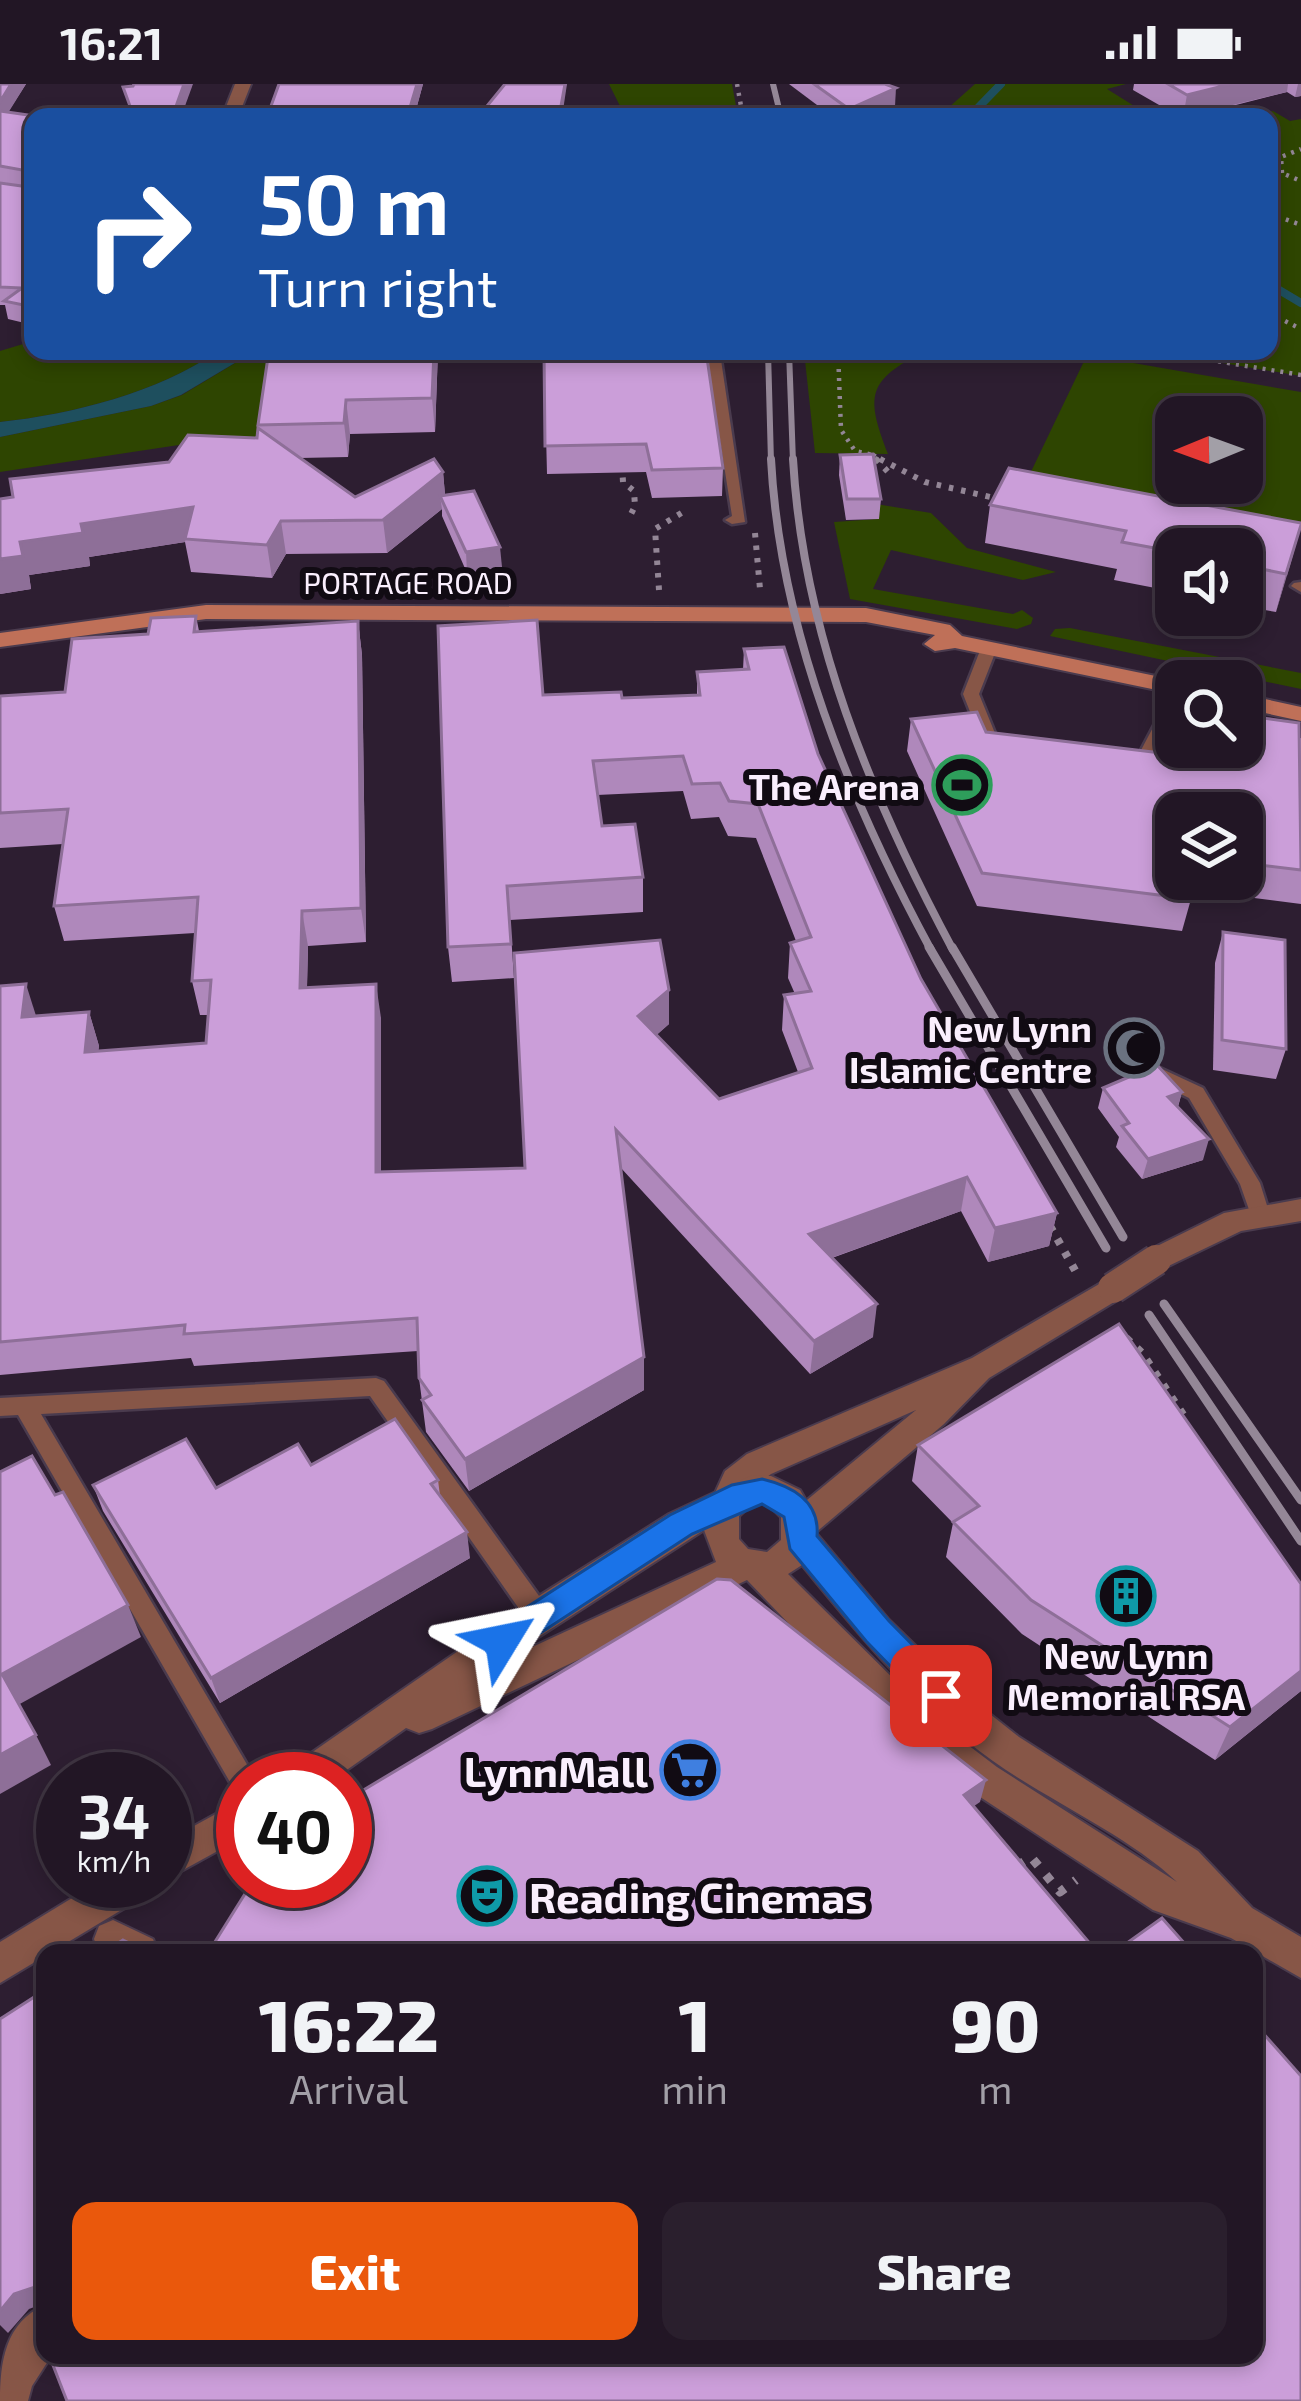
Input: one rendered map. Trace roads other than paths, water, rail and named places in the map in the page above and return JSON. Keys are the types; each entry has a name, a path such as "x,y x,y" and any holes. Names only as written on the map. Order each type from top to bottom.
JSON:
{"main road":[{"name":"PORTAGE ROAD","path":"0,640 206,612 817,614 938,644 955,641 1155,683"},
{"path":"1263,706 1301,714"}],"street":[{"path":"1301,1210 1260,1215 1208,1231 983,1367 759,1464 737,1481 717,1523 720,1541 732,1555 753,1564 907,1731 1166,1897 1242,1923 1301,1959"},
{"path":"357,1745 554,1656 660,1600 753,1564 789,1556 802,1532 872,1464 916,1434 983,1367"},
{"path":"346,1752 538,1615 681,1524 742,1494 771,1493 789,1502 802,1532 878,1631 941,1696 1006,1749 1185,1864 1242,1923"},
{"path":"0,1964 91,1908"},
{"path":"5,2401 12,2377 36,2341"}],"lane":[{"path":"714,360 740,519 732,520"},
{"path":"989,648 971,694 994,752 1017,756"},
{"path":"1118,772 1137,774 1155,739"},
{"path":"1149,1070 1196,1093 1250,1183 1260,1215"},
{"path":"225,1752 13,1407 376,1387 538,1615"},
{"path":"907,1731 941,1696"}],"water":[{"path":"204,360 240,360 181,395 151,406 0,437 0,422 114,399"}],"waterway":[{"path":"978,108 1001,84"},
{"path":"1278,289 1301,303"}],"railway":[{"path":"773,84 779,108"},
{"path":"768,360 771,462"},
{"path":"789,360 793,462"},
{"path":"771,459 788,587 824,713 873,834 931,950"},
{"path":"793,459 811,588 846,713 895,833 953,950"},
{"path":"929,947 1106,1248"},
{"path":"952,947 1123,1237"},
{"path":"1164,1304 1301,1500"},
{"path":"1149,1315 1301,1541"}],"place":[{"name":"The Arena","path":"962,785"},
{"name":"New Lynn Islamic Centre","path":"1134,1048"},
{"name":"New Lynn Memorial RSA","path":"1126,1596"},
{"name":"LynnMall","path":"690,1770"},
{"name":"Reading Cinemas","path":"487,1896"}]}
